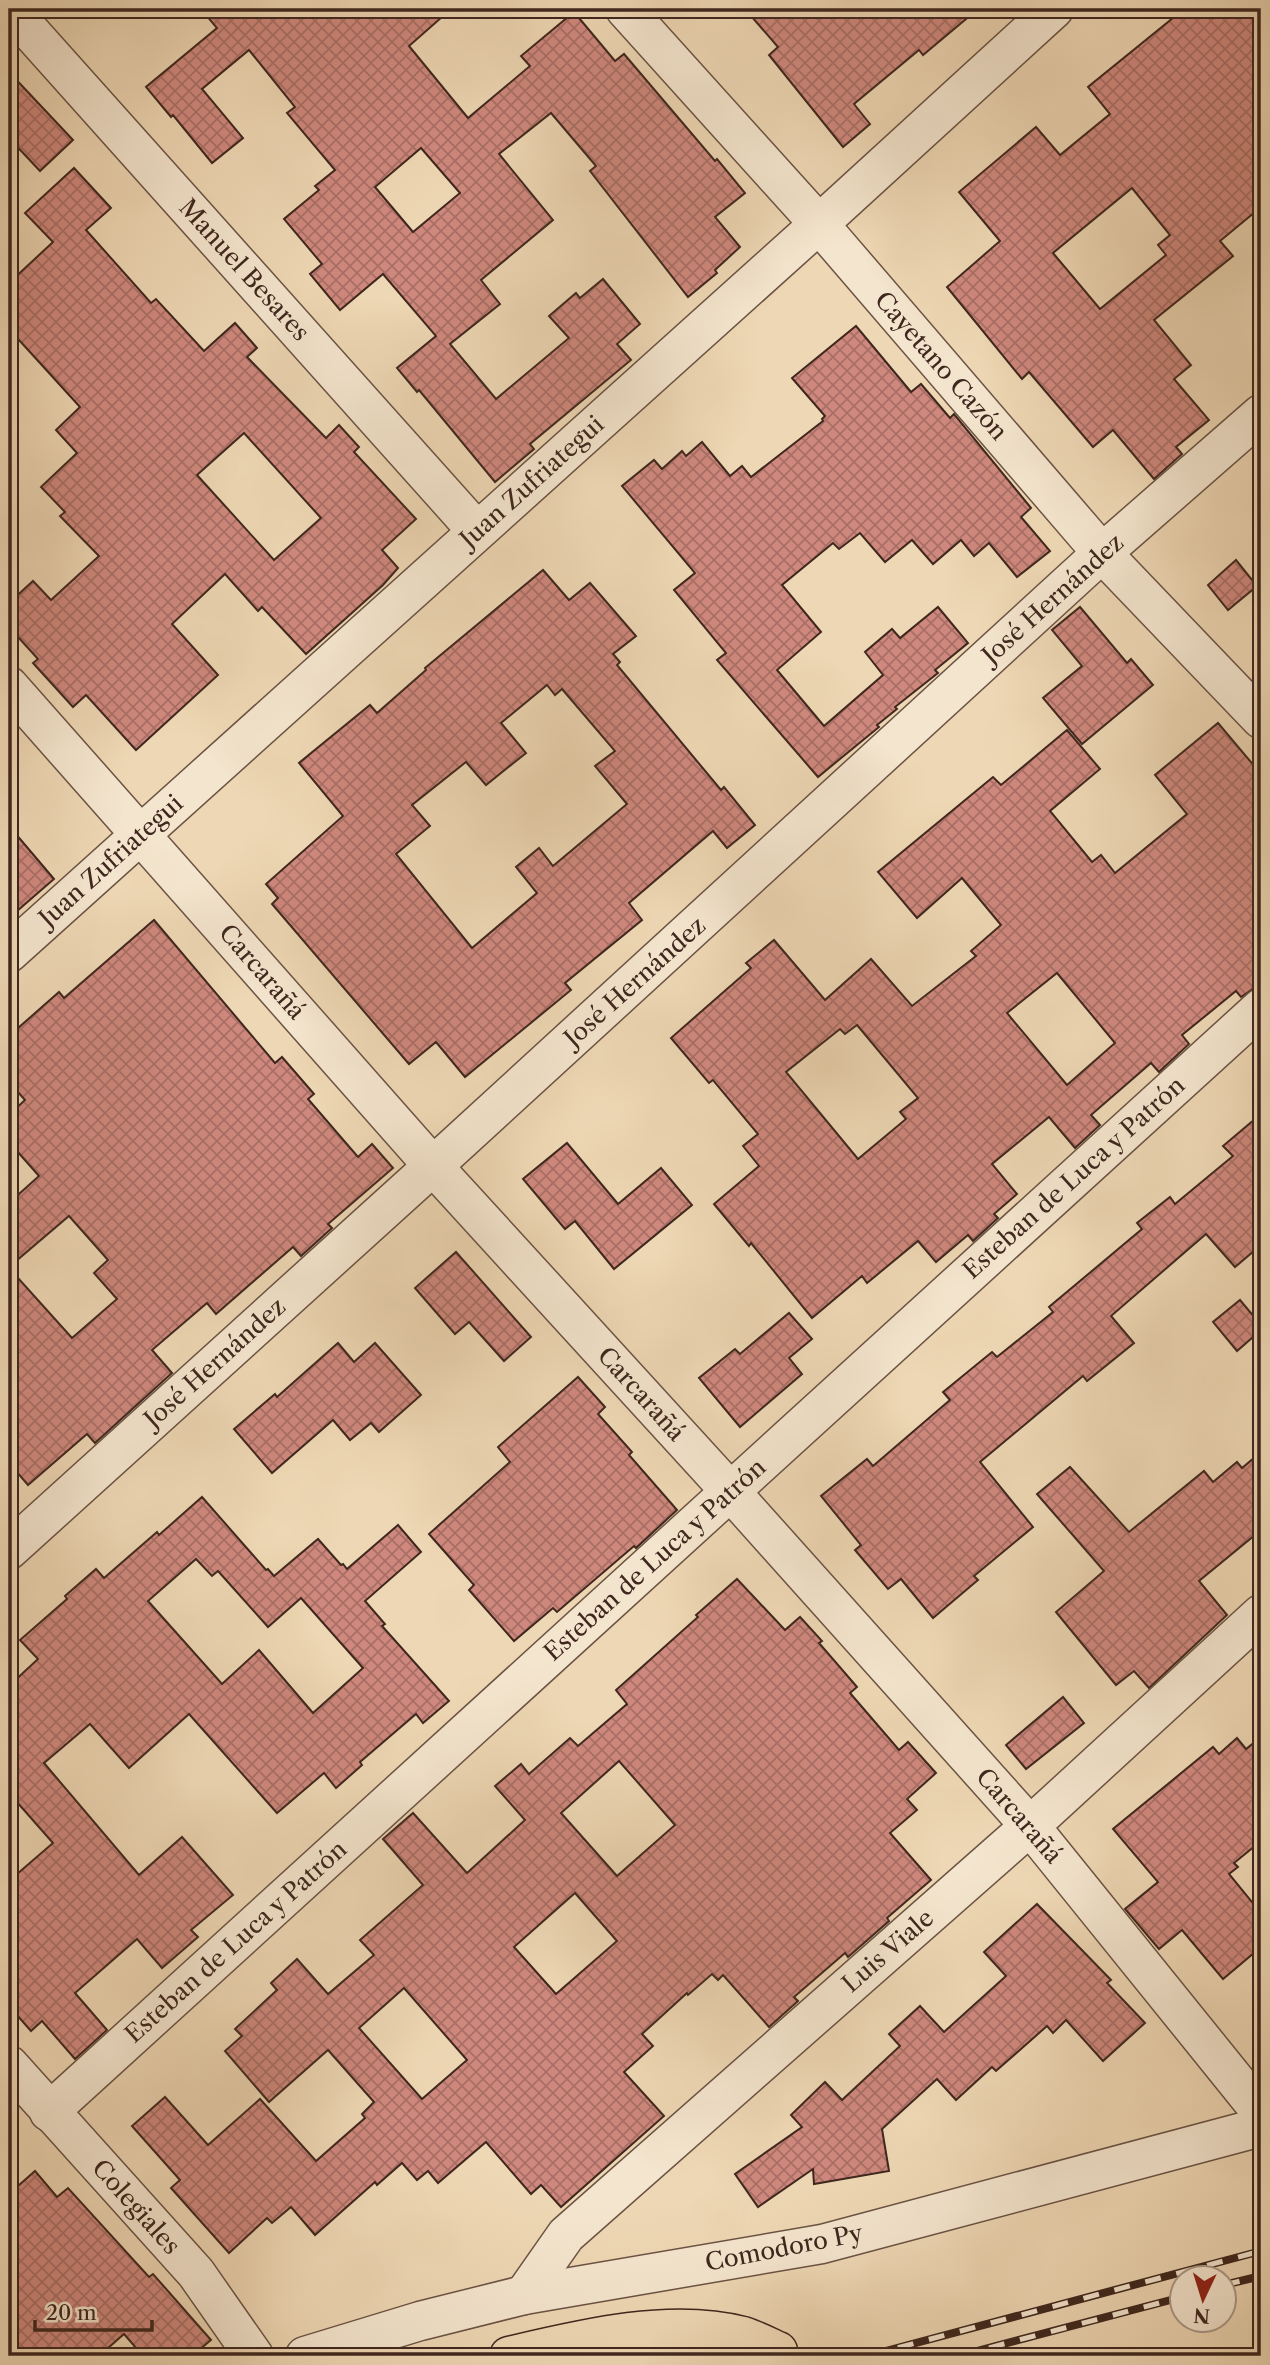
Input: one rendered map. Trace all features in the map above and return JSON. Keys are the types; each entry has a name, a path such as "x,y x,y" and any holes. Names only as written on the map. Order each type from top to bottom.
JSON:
{"main road":[{"path":"509,2356 566,2343 663,2329 743,2336 778,2351"}],"street":[{"name":"Manuel Besares","path":"10,9 477,531"},
{"name":"Cayetano Cazón","path":"625,9 819,224 1102,553 1261,719"},
{"name":"Juan Zufriategui","path":"9,953 1054,9"},
{"name":"José Hernández","path":"9,1550 1102,553 1261,414"},
{"name":"Carcarañá","path":"9,686 433,1166 730,1491 1030,1826 1261,2112"},
{"name":"Esteban de Luca y Patrón","path":"49,2112 1261,1008"},
{"name":"Luis Viale","path":"524,2295 566,2235 1030,1826 1261,1614"},
{"name":"Colegiales","path":"9,2065 196,2273 254,2356"},
{"name":"Comodoro Py","path":"305,2356 421,2321 524,2295 822,2244 1261,2127"}],"building":[{"path":"201,9 451,9 409,46 468,118 530,66 521,56 574,12 615,61 624,54 745,193 715,217 740,247 715,270 717,273 688,297 590,171 596,166 551,113 499,154 553,220 481,280 500,304 450,344 496,399 569,338 549,316 576,293 580,298 603,279 640,324 617,344 631,360 530,444 534,449 495,482 419,390 417,392 397,368 436,336 383,274 340,310 310,274 322,264 284,219 319,190 315,186 335,170 287,113 295,107 249,50 202,89 243,138 212,163 146,87 217,28","holes":["421,148 460,193 413,232 375,187"]},
{"path":"745,9 978,9 923,55 919,50 854,104 870,124 843,147 769,55 778,47"},
{"path":"1184,9 1261,9 1261,207 1220,241 1233,256 1154,320 1191,365 1174,379 1209,420 1176,447 1182,454 1154,479 1113,430 1093,447 1029,372 1022,379 947,287 1000,241 959,192 1036,127 1060,155 1110,114 1088,87","holes":["1132,188 1170,235 1158,245 1166,255 1100,309 1053,253"]},
{"path":"9,72 73,140 40,171 9,138"},
{"path":"74,168 111,208 86,230 151,303 156,299 204,351 235,323 257,348 247,357 326,438 339,425 359,447 354,452 416,519 382,550 398,568 383,585 306,654 262,607 258,611 225,574 172,624 218,675 136,750 86,695 73,707 33,663 38,659 9,627 9,603 33,581 51,600 99,556 60,516 65,512 41,487 77,453 56,430 80,407 9,329 9,283 53,242 25,213","holes":["244,433 321,518 274,560 197,475"]},
{"path":"856,326 911,392 921,384 950,418 954,414 1031,508 1021,517 1050,551 1017,577 989,543 974,556 961,540 933,564 912,540 885,562 860,533 839,549 833,543 782,585 821,632 777,670 824,726 883,675 865,652 892,629 900,638 938,607 968,643 935,670 938,673 895,707 897,709 877,725 879,727 818,777 717,660 726,653 674,590 695,573 622,486 654,460 662,469 682,451 686,456 702,442 730,476 742,466 751,477 823,421 825,416 792,378"},
{"path":"1236,560 1257,586 1228,610 1208,585"},
{"path":"543,570 569,600 590,583 636,636 613,654 620,662 617,665 721,790 724,787 755,825 727,848 713,831 629,903 642,920 565,983 571,990 465,1077 436,1042 409,1064 272,904 278,898 266,884 343,816 299,763 370,705 377,713 426,670 425,668","holes":["547,685 555,695 562,689 615,751 595,766 627,804 553,866 539,848 516,867 537,893 472,948 396,854 430,826 412,805 466,762 486,785 526,753 501,723"]},
{"path":"1080,607 1127,663 1131,659 1153,685 1082,744 1043,698 1082,666 1052,630"},
{"path":"1218,723 1261,774 1261,987 1256,987 1241,997 1236,991 1182,1035 1189,1044 1159,1072 1151,1063 1091,1115 1100,1125 1075,1148 1049,1117 992,1164 1017,1194 994,1214 998,1218 973,1241 968,1235 936,1262 918,1241 867,1283 862,1276 812,1318 751,1243 749,1246 714,1204 759,1166 743,1146 758,1134 713,1080 709,1083 671,1038 751,968 746,963 774,940 825,1000 871,959 912,1006 976,956 971,951 1001,925 962,878 917,918 878,872 993,777 1001,785 1067,730 1100,769 1050,811 1092,862 1101,855 1115,873 1187,814 1155,775","holes":["1057,973 1115,1043 1067,1085 1007,1013","857,1025 918,1098 900,1112 906,1119 858,1159 786,1072 840,1029 845,1034"]},
{"path":"9,826 54,879 9,918"},
{"path":"154,920 275,1063 282,1057 314,1094 308,1099 358,1157 372,1144 393,1168 328,1224 332,1228 301,1256 293,1247 216,1314 207,1303 152,1350 172,1373 95,1443 87,1434 28,1485 9,1463 9,1268 72,1338 117,1299 94,1273 108,1260 69,1216 9,1267 9,1203 39,1176 9,1142 9,1115 25,1100 9,1082 9,1036 59,992 64,998"},
{"path":"1261,1114 1261,1245 1235,1267 1206,1234 1111,1316 1134,1343 1087,1381 1083,1376 980,1462 1033,1527 974,1576 978,1580 933,1618 901,1579 888,1589 855,1550 861,1545 821,1496 867,1459 873,1466 950,1400 943,1392 992,1352 997,1357 1053,1312 1049,1307 1142,1229 1137,1223 1170,1197 1175,1204 1233,1156 1223,1146"},
{"path":"567,1143 618,1204 661,1168 692,1205 614,1269 575,1221 565,1229 523,1179"},
{"path":"456,1252 531,1337 504,1361 469,1322 455,1334 415,1288"},
{"path":"1240,1300 1261,1325 1261,1330 1237,1351 1213,1322"},
{"path":"789,1313 812,1339 789,1358 802,1374 740,1427 699,1378 735,1349 740,1354"},
{"path":"338,1343 354,1362 375,1343 421,1395 379,1432 371,1423 350,1440 333,1420 272,1473 234,1429 275,1394 277,1397"},
{"path":"578,1377 605,1407 598,1414 632,1452 629,1455 677,1510 636,1548 634,1546 557,1612 553,1608 514,1641 469,1590 474,1585 429,1534 510,1462 498,1447"},
{"path":"1261,1452 1261,1530 1199,1581 1227,1615 1149,1688 1134,1671 1116,1685 1056,1612 1104,1571 1037,1494 1070,1467 1129,1532 1204,1471 1213,1482 1237,1462 1242,1468"},
{"path":"202,1497 274,1576 318,1539 347,1569 398,1525 421,1552 365,1601 385,1624 382,1626 449,1701 423,1723 416,1714 360,1762 362,1765 336,1788 324,1773 277,1813 189,1714 129,1768 90,1724 44,1763 139,1875 182,1837 233,1895 191,1930 198,1937 162,1968 137,1939 75,1993 107,2030 75,2059 42,2021 31,2031 9,2006 9,1881 53,1843 9,1793 9,1686 38,1659 20,1640 67,1599 65,1596 96,1569 104,1578 157,1532 159,1535","holes":["196,1559 212,1576 218,1571 268,1627 301,1598 363,1668 313,1713 259,1650 222,1684 148,1601"]},
{"path":"737,1579 785,1630 800,1617 822,1641 819,1643 857,1687 850,1693 899,1750 908,1742 936,1773 907,1799 917,1810 890,1833 931,1880 848,1957 845,1953 794,1997 798,2001 769,2027 723,1975 718,1980 712,1974 688,1995 687,1993 642,2034 653,2046 624,2072 664,2116 561,2207 541,2185 531,2194 486,2142 438,2183 428,2171 417,2180 402,2163 377,2185 375,2182 315,2235 291,2207 272,2223 267,2218 229,2253 171,2188 180,2180 132,2126 165,2097 208,2145 260,2099 316,2161 365,2118 362,2114 374,2102 328,2050 269,2102 225,2051 242,2036 235,2029 277,1990 271,1983 297,1959 328,1994 374,1955 360,1940 423,1885 383,1839 413,1813 467,1873 525,1820 495,1786 521,1764 529,1774 570,1738 578,1746 627,1704 616,1690 698,1617 696,1615","holes":["619,1761 675,1825 617,1876 561,1813","575,1893 617,1941 556,1994 514,1947","404,1988 467,2060 422,2099 359,2028"]},
{"path":"1063,1697 1084,1723 1026,1769 1006,1745"},
{"path":"1261,1737 1261,1841 1234,1863 1238,1867 1229,1874 1261,1913 1261,1947 1223,1979 1182,1930 1159,1949 1125,1909 1158,1882 1113,1829 1213,1747 1219,1754 1237,1738 1246,1749"},
{"path":"1037,1904 1111,1980 1107,1983 1145,2023 1103,2061 1066,2020 1053,2033 1047,2026 996,2071 992,2067 956,2100 937,2079 882,2129 889,2171 814,2184 813,2169 758,2207 735,2174 802,2127 791,2115 825,2082 842,2100 900,2046 889,2034 920,2006 944,2032 1006,1976 984,1952"},
{"path":"35,2171 57,2197 68,2188 149,2277 153,2274 211,2340 192,2356 143,2356 124,2334 99,2356 9,2356 9,2194"}],"railway":[{"path":"867,2356 1261,2251"},
{"path":"1238,2282 1261,2276"},
{"path":"958,2356 1168,2301"}]}
